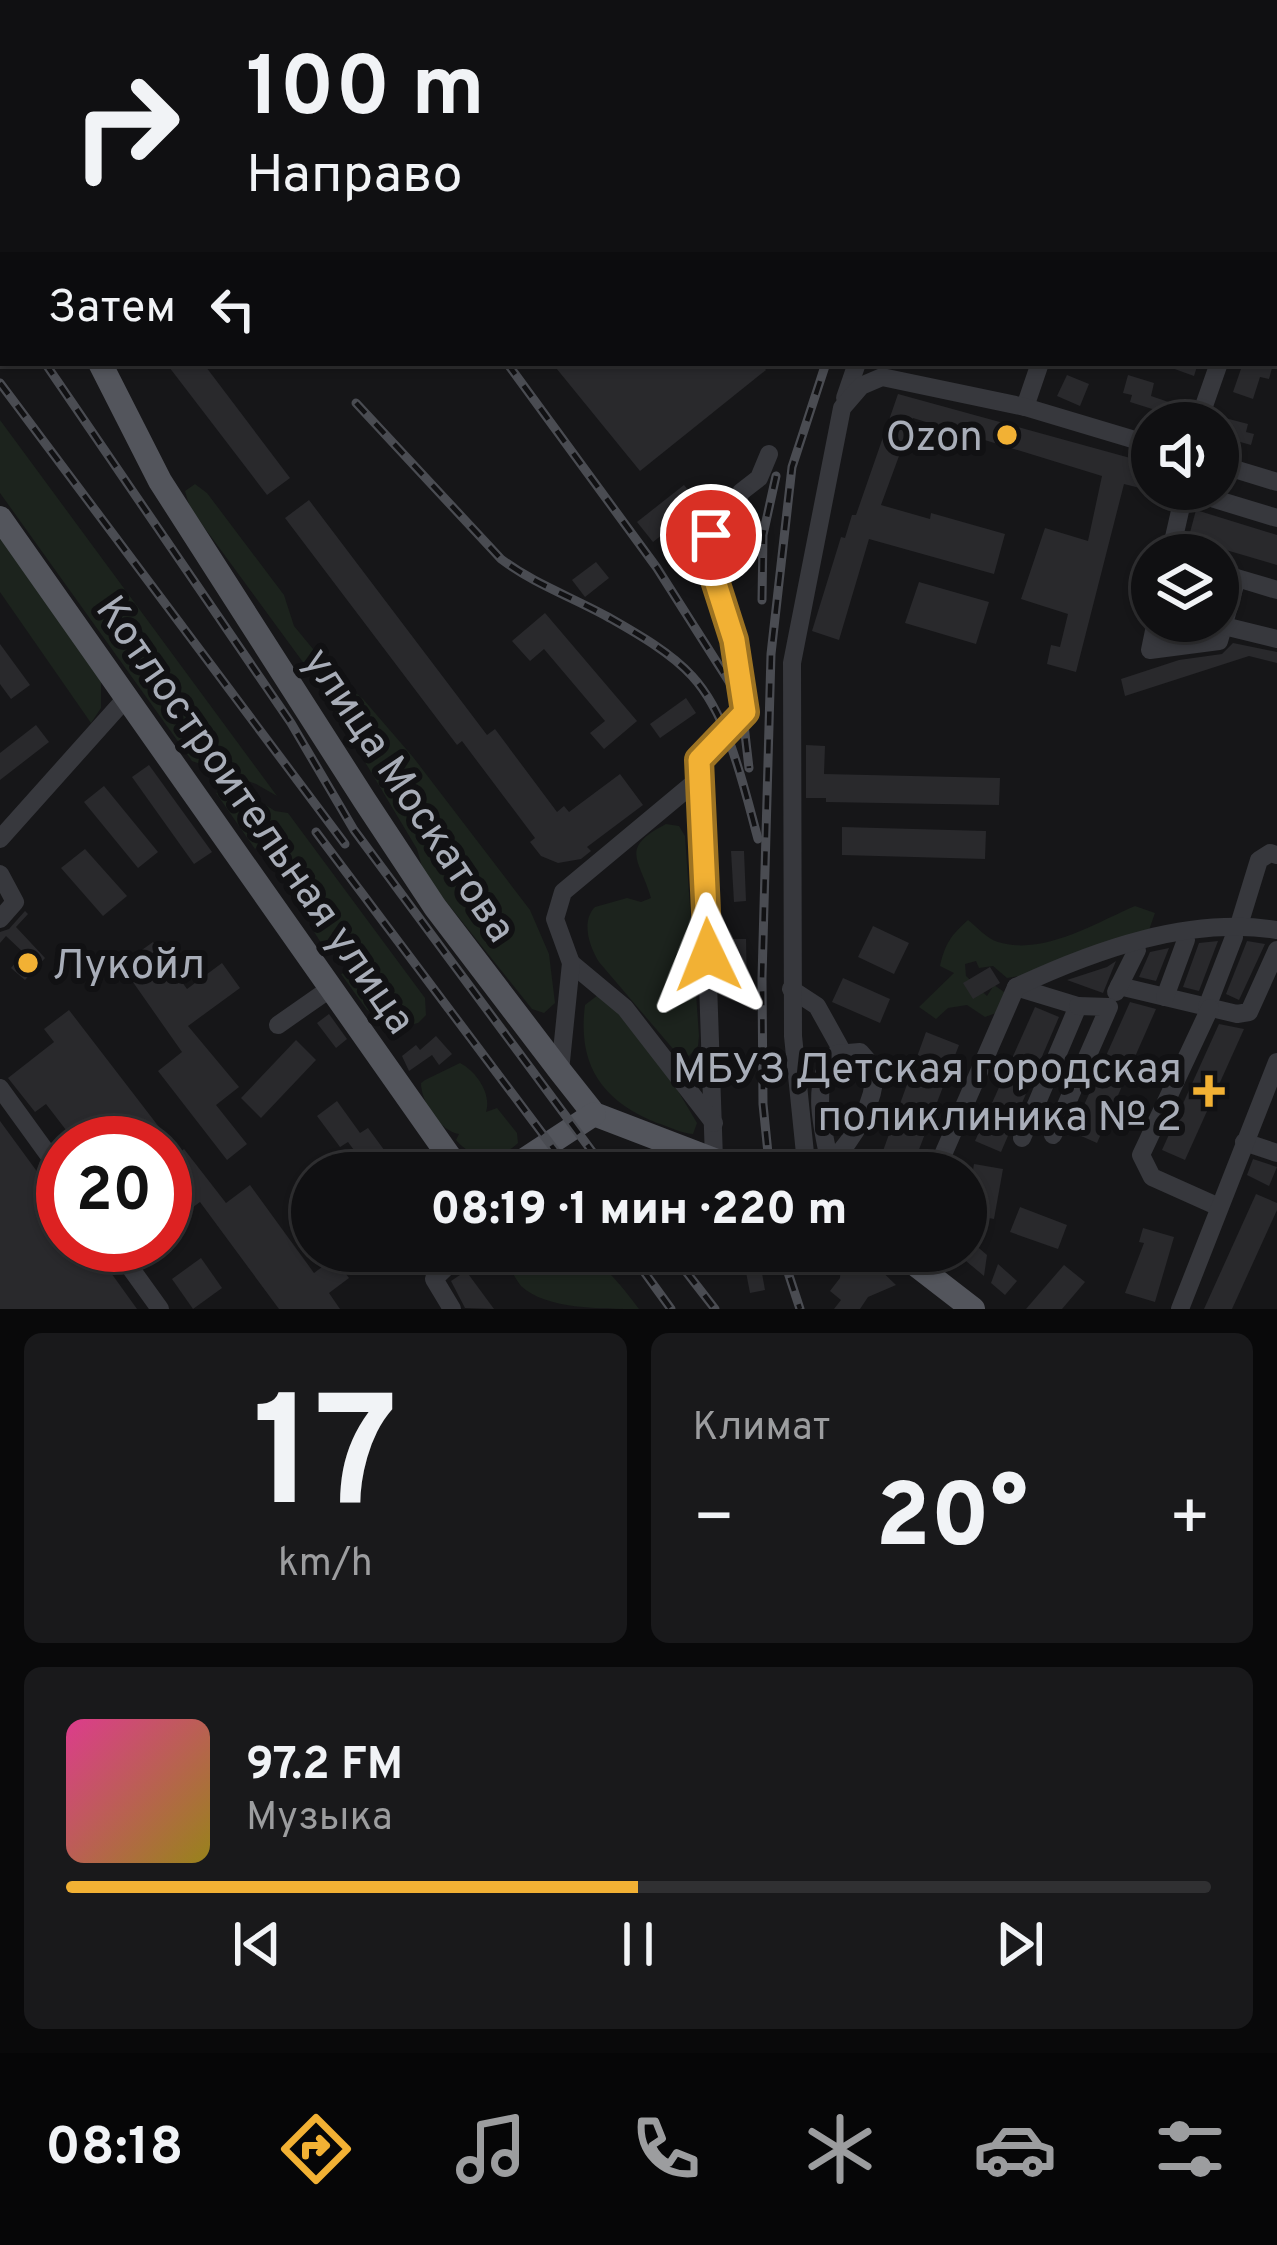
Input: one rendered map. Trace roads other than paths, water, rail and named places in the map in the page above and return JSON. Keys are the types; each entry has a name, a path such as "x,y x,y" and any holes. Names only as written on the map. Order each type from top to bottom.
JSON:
{"main road":[{"name":"улица Москатова","path":"102,366 160,481 376,818 435,907 594,1114"},
{"name":"Котлостроительная улица","path":"0,518 445,1152"},
{"path":"536,1152 594,1114 695,1152"},
{"path":"926,1272 973,1309"}],"street":[{"path":"805,1152 791,989 792,663 842,408 856,366"},
{"path":"1025,406 1039,366"},
{"path":"1205,402 1218,366"},
{"path":"842,408 861,386 882,377 1025,406 1131,439"},
{"path":"714,1152 702,754 745,712 734,640 704,546 730,520 741,492 759,478 769,454"},
{"path":"1239,470 1277,482"},
{"path":"1239,506 1277,518"},
{"path":"1239,579 1277,590"},
{"path":"1239,630 1277,639"},
{"path":"1152,642 1150,650 1211,642"},
{"path":"0,838 127,697"},
{"path":"560,1071 571,963 555,919 562,892 701,777"},
{"path":"1219,1207 1152,1177 1141,1155 1209,1007 1259,860 1270,853 1277,855"},
{"path":"0,874 15,902 0,919"},
{"path":"944,1152 1016,987 1083,956 1166,936 1277,930"},
{"path":"1165,997 1186,940"},
{"path":"1053,1135 1137,950"},
{"path":"1119,986 1237,1014 1250,1012 1277,950"},
{"path":"571,963 625,1008 713,1123"},
{"path":"1016,987 1078,1006 1109,1007"},
{"path":"278,1024 331,988"},
{"path":"791,989 817,1006 842,1051"},
{"path":"1022,1138 1078,1006"},
{"path":"828,1152 821,1082 830,1060 842,1051 866,1055 875,1077 854,1134 841,1152"},
{"path":"1180,1309 1277,1062"},
{"path":"0,1088 36,1138"},
{"path":"1244,1142 1277,1153"},
{"path":"133,1272 160,1309"},
{"path":"441,1272 434,1279 452,1309"}],"railway":[{"path":"47,366 291,723 354,830 592,1152"},
{"path":"509,366 657,568 730,683 744,725 749,768"},
{"path":"768,1152 762,978 771,654 792,467 825,366"},
{"path":"0,383 345,844"},
{"path":"356,403 501,559 641,636 692,676 725,732 758,839"},
{"path":"762,600 763,535 776,476"},
{"path":"316,832 556,1152"},
{"path":"644,1272 671,1309"},
{"path":"686,1272 715,1309"},
{"path":"788,1272 800,1309"}],"place":[{"name":"Ozon","path":"1007,435"},
{"name":"Лукойл","path":"28,963"},
{"name":"МБУЗ Детская городская поликлиника № 2","path":"1209,1091"}]}
